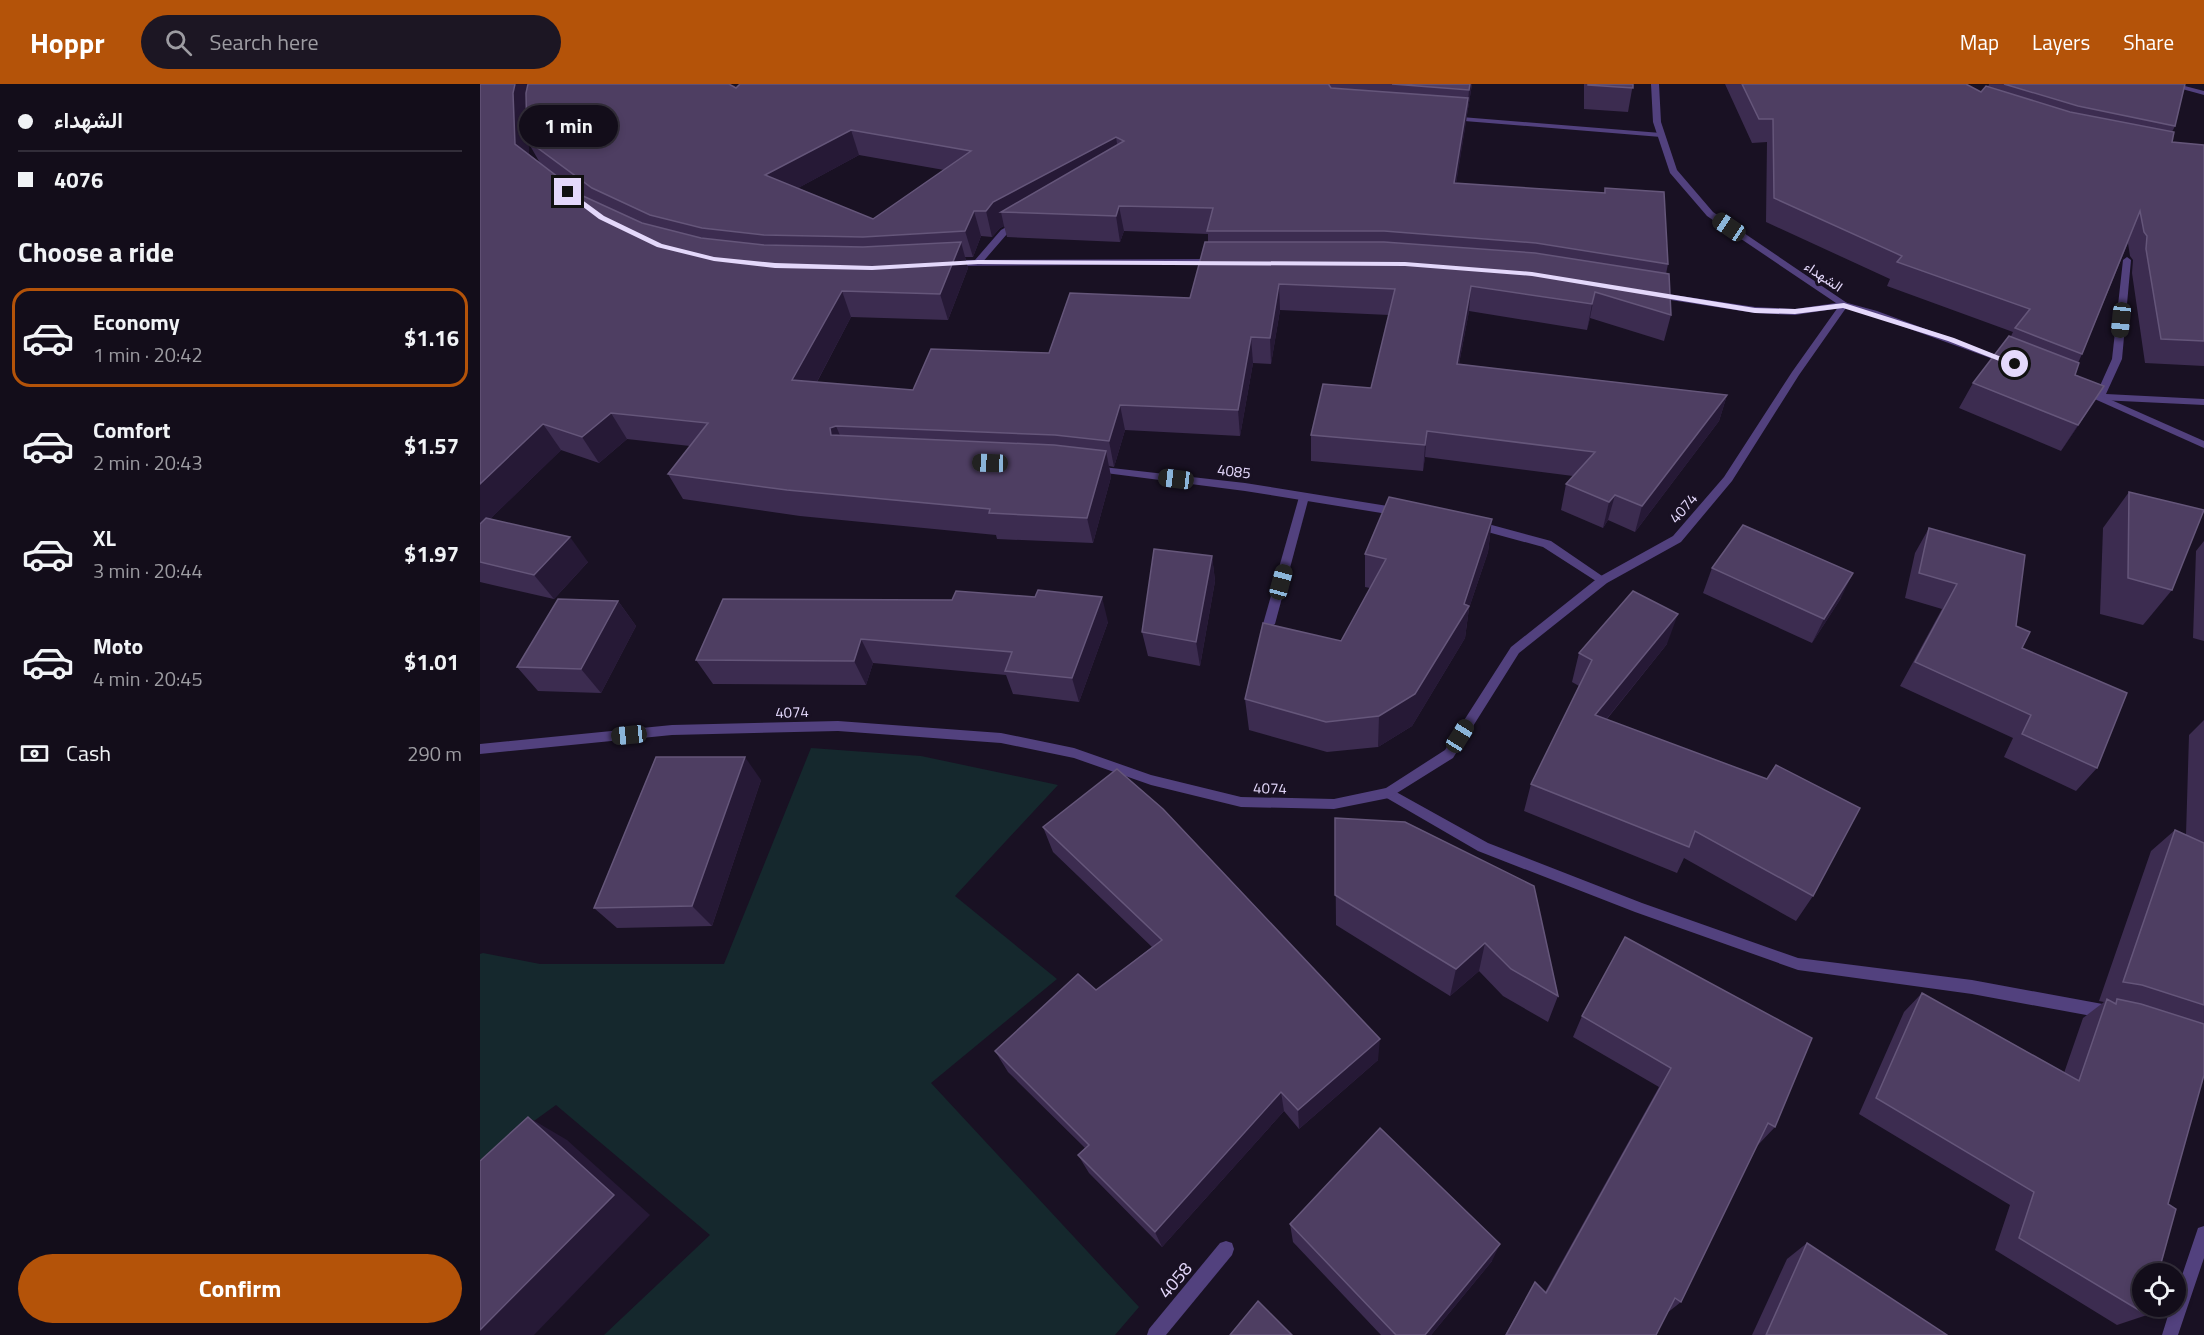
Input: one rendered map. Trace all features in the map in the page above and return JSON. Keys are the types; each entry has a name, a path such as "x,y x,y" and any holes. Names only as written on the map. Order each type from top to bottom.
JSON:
{"street":[{"name":"الشهداء","path":"1654,84 1657,122 1673,171 1710,214 1844,305 1918,328 2015,364"},
{"path":"2168,84 2204,93"},
{"path":"1439,117 1661,135"},
{"path":"978,262 1004,231 1023,221"},
{"path":"2100,397 2117,359 2127,260"},
{"path":"943,264 1224,262"},
{"path":"1646,294 1755,310 1795,312 1844,305"},
{"name":"4074","path":"480,749 672,730 838,726 1000,738 1074,753 1150,780 1241,802 1334,804 1389,793 1449,754 1515,650 1603,580 1677,538 1728,479 1795,374 1844,305"},
{"path":"2068,385 2100,397 2204,445"},
{"path":"2100,397 2204,402"},
{"name":"4085","path":"1084,468 1245,487 1416,515"},
{"path":"1269,624 1304,497"},
{"path":"1461,522 1547,544 1603,580"},
{"path":"1389,793 1483,847 1640,908 1798,964 1972,987 2127,1017"},
{"path":"2170,1335 2204,1234"},
{"name":"4058","path":"1155,1335 1226,1249"}],"green space":[{"path":"811,748 921,756 1058,785 955,896 1057,979 931,1083 1139,1307 1115,1335 604,1335 710,1235 556,1105 480,1160 480,954 540,964 724,964"}],"building":[{"path":"480,84 515,84 513,93 515,144 583,196 642,223 701,238 764,245 863,247 961,242 940,294 842,291 792,380 913,390 931,349 1049,353 1070,293 1190,298 1205,242 1384,242 1535,253 1669,274 1671,315 1595,292 1592,304 1471,286 1457,364 1727,395 1642,506 1615,495 1609,502 1566,484 1595,452 1427,431 1425,445 1311,435 1323,384 1371,388 1395,289 1279,284 1270,338 1251,337 1238,410 1120,405 1109,441 1055,435 836,426 830,428 831,435 1054,445 1106,451 1087,518 989,513 990,509 787,490 668,474 708,423 611,413 582,437 543,424 480,484"},
{"path":"528,84 729,84 736,88 740,84 1329,84 1331,88 1468,98 1454,183 1605,193 1605,188 1664,192 1668,264 1536,243 1384,231 1207,231 1213,208 1119,206 1116,216 1001,212 1124,141 1116,137 993,202 986,211 974,211 965,231 863,237 764,235 702,228 650,215 592,188 527,140 526,93","holes":["851,130 971,151 873,219 765,175"]},
{"path":"1392,84 1470,84 1469,90"},
{"path":"1633,84 1633,88 1588,85"},
{"path":"1742,84 1966,84 1981,92 1986,86 2070,112 2174,132 2172,142 2204,145 2204,341 2161,339 2146,249 2147,236 2144,232 2140,211 2082,354 2015,328 2030,309 1897,262 1902,256 1774,198 1773,119 1759,119"},
{"path":"2004,84 2185,84 2175,126 2078,106"},
{"path":"2009,336 2079,363 2075,375 2104,386 2078,425 1973,383"},
{"path":"2129,492 2204,510 2172,590 2128,578"},
{"path":"1389,497 1492,519 1464,604 1469,606 1415,694 1379,716 1326,722 1245,699 1263,623 1341,641 1386,559 1365,554"},
{"path":"486,518 570,537 534,575 480,562 480,524"},
{"path":"1743,525 1853,573 1824,619 1712,568"},
{"path":"1929,528 2025,555 2016,626 2030,632 2022,648 2127,693 2097,768 2022,734 2031,715 1915,662 1957,584 1919,573"},
{"path":"1154,549 1212,556 1196,642 1142,632"},
{"path":"1038,590 1102,597 1072,678 1005,671 1012,652 861,639 854,661 696,660 723,599 952,600 956,591 1035,597"},
{"path":"1633,591 1678,614 1595,715 1767,779 1776,765 1860,808 1813,896 1695,831 1689,847 1531,784 1592,660 1579,653"},
{"path":"558,599 618,601 581,669 517,667"},
{"path":"656,757 745,757 692,906 594,908"},
{"path":"1117,769 1163,809 1380,1039 1298,1110 1281,1092 1155,1232 1078,1155 1089,1145 995,1051 1078,974 1096,990 1162,940 1043,827"},
{"path":"1335,818 1405,822 1534,886 1558,996 1511,969 1485,943 1456,969 1335,895"},
{"path":"2175,830 2204,843 2204,1005 2142,985 2123,982"},
{"path":"1625,937 1812,1038 1775,1127 1768,1123 1681,1302 1675,1298 1656,1335 1506,1335 1535,1282 1546,1293 1671,1068 1582,1016"},
{"path":"1922,993 2079,1081 2107,999 2116,1004 2117,999 2141,1004 2204,1024 2204,1075 2168,1204 2176,1209 2161,1263 2132,1263 2132,1306 2019,1238 2034,1192 1876,1098"},
{"path":"528,1117 614,1195 480,1330 480,1161"},
{"path":"1380,1128 1500,1244 1425,1335 1396,1335 1290,1224"},
{"path":"1807,1243 1947,1335 1766,1335"},
{"path":"1258,1301 1292,1335 1230,1335"}],"route":[{"path":"568,192 601,218 659,245 714,259 775,266 872,268 978,262 1383,262 1532,274 1755,310 1795,312 1844,305 1874,313 2015,364"}]}
